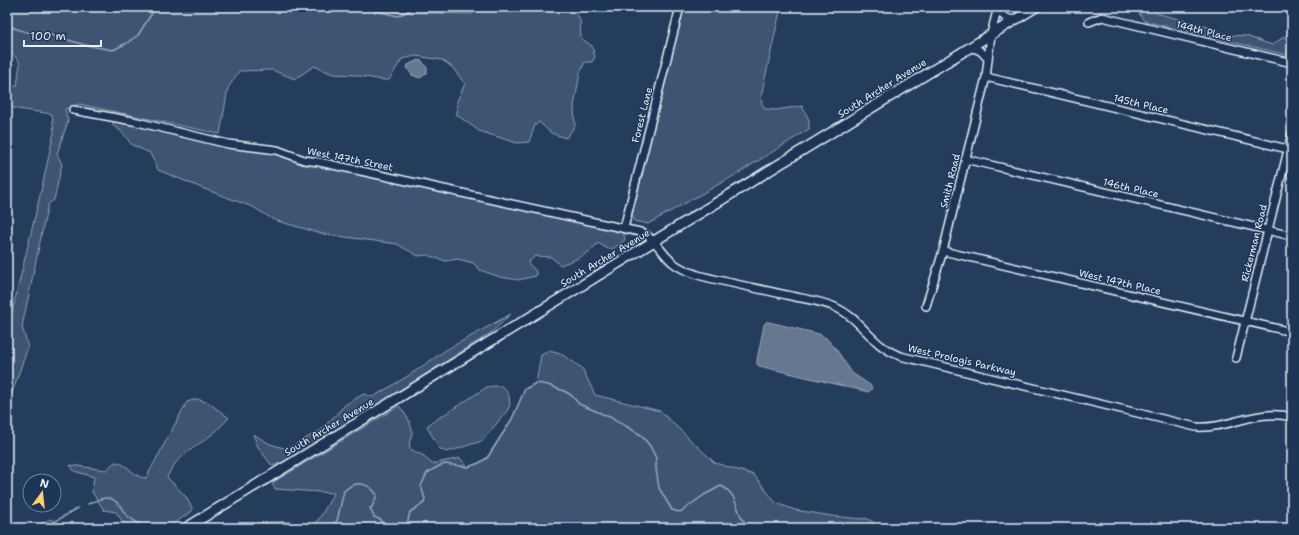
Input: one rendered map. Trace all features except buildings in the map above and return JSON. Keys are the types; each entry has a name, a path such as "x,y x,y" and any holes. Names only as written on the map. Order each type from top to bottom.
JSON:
{"main road":[{"name":"South Archer Avenue","path":"186,528 1036,7"}],"street":[{"name":"Forest Lane","path":"624,228 680,7"},
{"path":"997,8 1004,17 1015,20"},
{"name":"Smith Road","path":"926,306 943,251 986,77 991,34 997,8"},
{"name":"144th Place","path":"1089,22 1102,17 1292,63"},
{"path":"969,48 977,48 988,59"},
{"name":"145th Place","path":"986,77 1290,149"},
{"name":"West 147th Street","path":"73,110 133,121 228,144 272,149 304,160 624,228 644,233 653,241"},
{"name":"Rickerman Road","path":"1236,358 1290,149 1292,134"},
{"name":"146th Place","path":"965,160 1292,236"},
{"name":"West Prologis Parkway","path":"653,241 673,263 698,275 816,301 836,307 855,320 883,348 904,357 1196,427 1223,426 1259,415 1273,414 1292,417"},
{"name":"West 147th Place","path":"943,251 1292,332"}],"shaded area":[{"path":"7,7 390,7 395,12 470,14 479,10 480,7 572,7 580,20 581,38 592,46 595,57 592,62 585,62 580,73 574,106 575,126 566,138 551,133 539,122 535,125 529,142 517,143 479,131 457,115 457,101 465,84 452,67 442,60 416,56 402,59 389,80 354,75 333,74 314,66 295,79 272,70 239,71 228,88 220,134 79,104 65,109 68,121 57,154 62,164 54,200 48,204 22,327 28,347 7,407 7,333 54,132 52,114 7,106 7,87 17,86 20,63 14,55 7,51"},
{"path":"684,7 781,7 761,96 762,104 765,109 776,110 802,106 809,120 809,129 737,174 648,224 634,221 632,215"},
{"path":"1135,7 1151,7 1156,13 1211,28 1227,35 1246,36 1272,45 1291,32 1292,56 1144,21"},
{"path":"418,60 422,61 427,68 427,73 420,78 412,75 407,67"},
{"path":"116,120 253,147 613,228 624,234 625,240 614,248 608,249 598,243 581,257 560,265 551,257 535,256 528,263 536,271 536,276 518,280 500,277 480,270 473,263 458,259 446,261 427,255 418,256 397,244 323,234 274,220 253,207 158,170 150,153 132,145 121,131 112,125"},
{"path":"511,314 491,333 287,461 272,466 258,447 253,434 270,444 287,449 321,430 345,405 364,394 373,397 408,376 446,350"},
{"path":"766,322 819,334 826,338 836,349 852,373 870,385 872,388 871,390 868,392 759,366 757,364 757,360 764,325"},
{"path":"549,351 561,354 582,368 595,395 660,411 715,463 754,475 776,503 795,510 832,516 865,518 872,521 876,526 887,528 309,528 319,519 334,493 275,489 272,483 399,406 406,415 411,426 412,433 409,443 410,449 424,456 432,464 460,458 468,467 479,463 487,458 512,419 525,389 536,383 541,355"},
{"path":"501,386 506,390 509,396 510,405 507,411 482,441 447,452 440,449 427,427 428,425 487,387"},
{"path":"197,399 209,403 229,418 216,431 188,451 171,469 167,477 186,497 193,510 168,528 127,528 116,512 104,510 92,492 94,477 74,471 70,465 106,470 115,462 124,465 138,476 146,478 187,402"},
{"path":"51,519 59,525 60,528 32,528"},
{"path":"258,523 295,523 304,525 307,528 253,528"}],"waterway":[{"path":"7,25 26,32 44,33 85,45 113,50 127,43 138,35 156,7"},
{"path":"368,7 372,10 398,16 416,7"},
{"path":"403,528 407,525 410,512 424,503 425,499 421,486 427,473 445,464 468,467 487,458 512,419 525,389 536,383 548,385 564,391 571,395 579,404 612,418 641,435 650,446 656,458 659,488 672,510 679,512 682,511 704,495 721,486 731,494 748,528"},
{"path":"320,528 328,524 333,524 337,521 344,491 348,487 357,484 370,487 377,495 372,507 370,508 374,517 381,520 383,523 382,528"},
{"path":"88,504 110,498 121,507 126,515 144,528"},
{"path":"44,528 78,508"}]}
